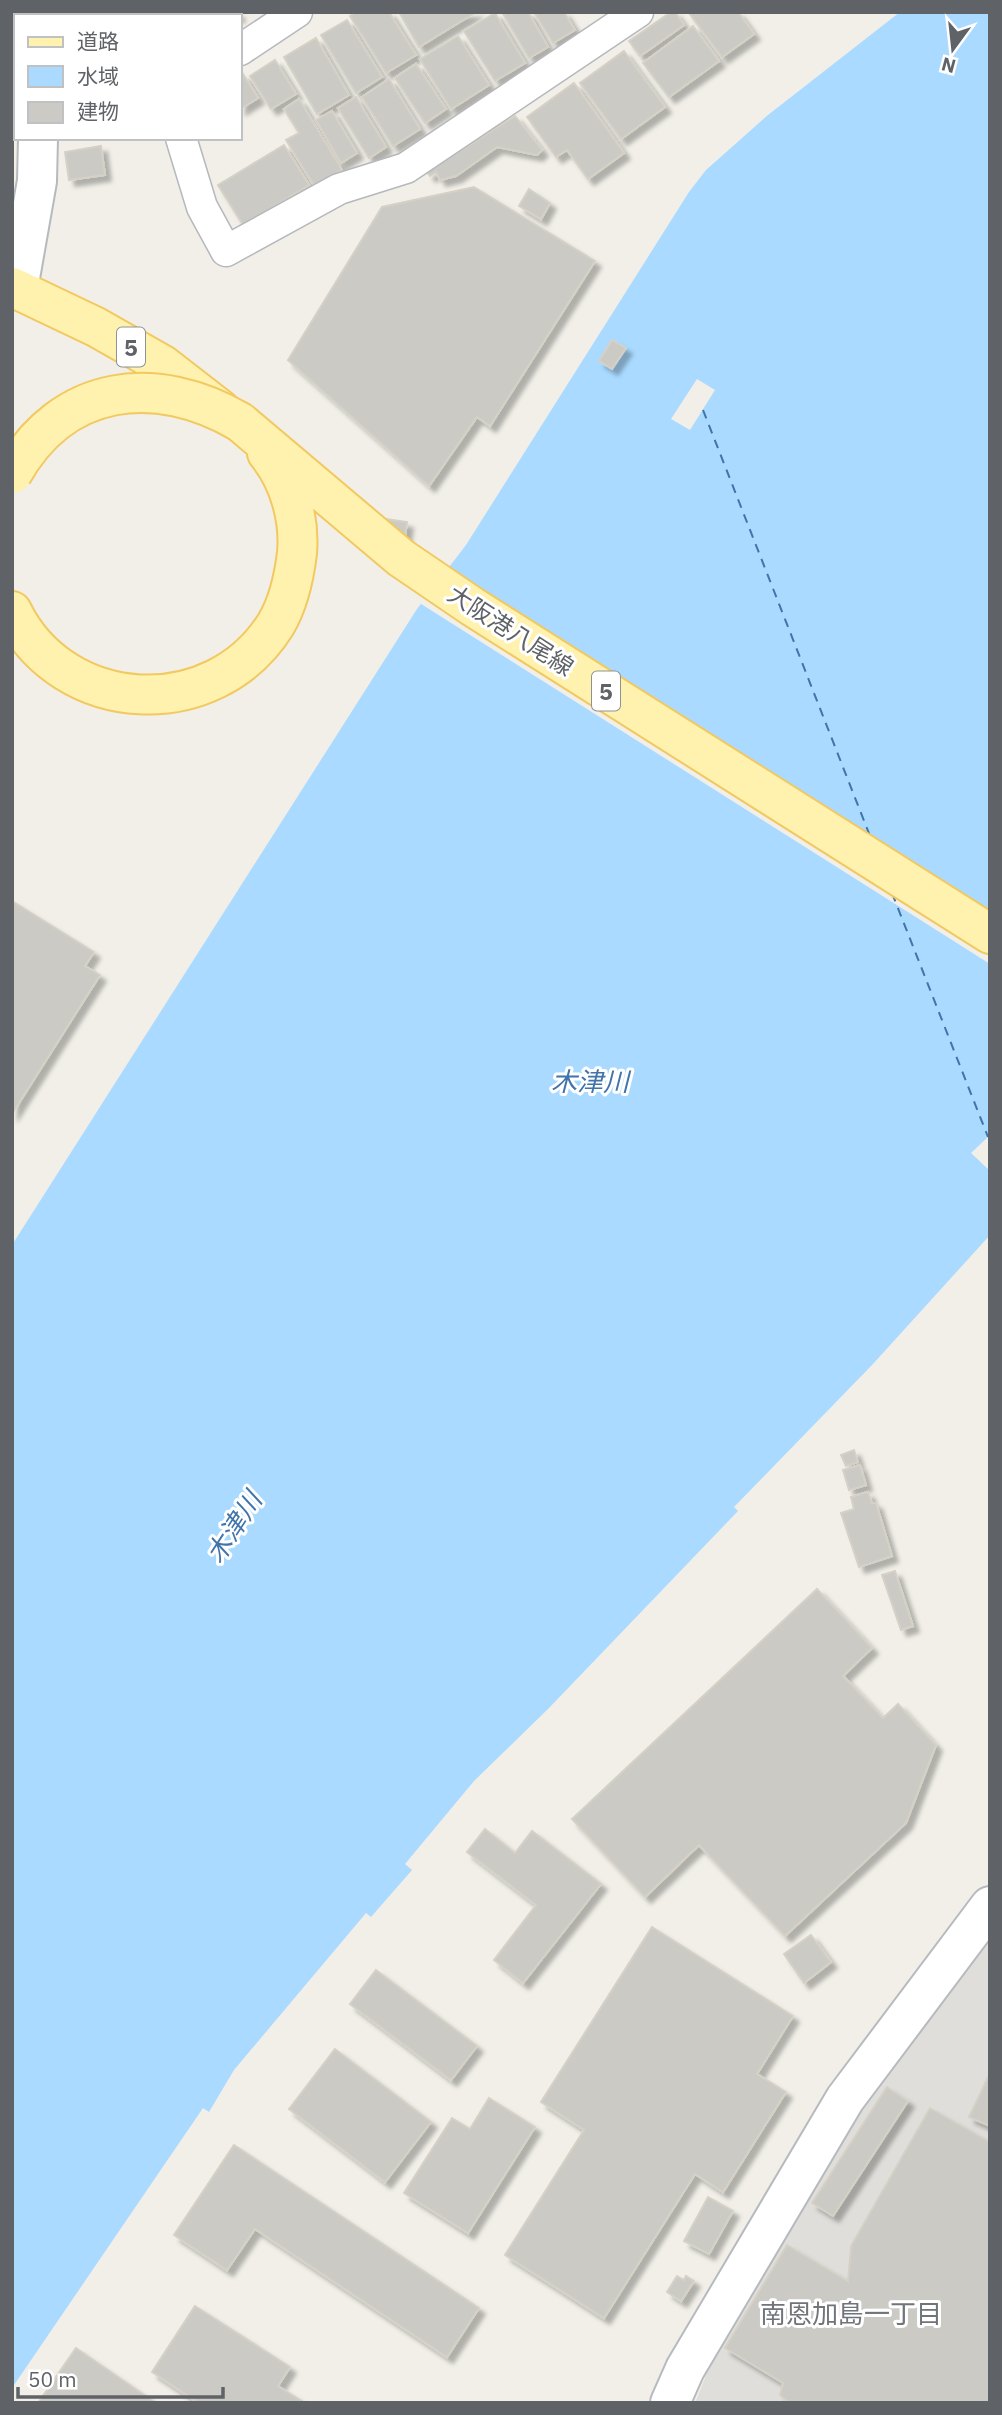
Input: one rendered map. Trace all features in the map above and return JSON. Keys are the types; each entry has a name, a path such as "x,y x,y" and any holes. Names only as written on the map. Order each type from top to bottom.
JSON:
{"main road":[{"name":"大阪港八尾線","path":"12,613 32,642 50,660 75,677 109,690 138,695 174,693 217,678 243,662 275,625 293,584 298,539 290,497 279,470 257,440 239,424 163,365 96,327 15,288"},
{"name":"大阪港八尾線","path":"12,476 27,451 52,426 83,406 106,397 134,392 160,393 190,399 219,410 261,438 401,558 990,934"},
{"name":"大阪港八尾線","path":"12,476 28,453 47,433 70,415 85,408 112,398 145,394 190,400 240,423 271,455 291,498 299,526 300,549 295,582 288,604 277,625 261,646 223,678 177,695 128,696 84,684 44,657 27,638 12,613"}],"street":[{"path":"181,140 202,207 226,251 339,189 406,168 638,12"},
{"path":"242,49 292,14"},
{"path":"15,288 37,181 38,140"},
{"path":"670,2403 685,2369 845,2099 990,1906"}],"shaded area":[{"path":"990,1941 990,2403 695,2403 707,2373 881,2074"}],"water":[{"name":"木津川","path":"900,12 990,12 990,1235 873,1364 734,1507 738,1511 549,1708 474,1781 405,1864 412,1870 371,1917 366,1913 234,2070 209,2112 203,2108 12,2388 12,1245 417,609 466,545 689,192 706,170 768,115"}],"pier":[{"path":"697,379 715,390 690,430 671,419"},
{"path":"445,567 990,914 990,964 418,602"},
{"path":"990,1135 990,1170 989,1170 971,1153"}],"building":[{"path":"61,12 149,12 149,14"},
{"path":"156,12 182,14 156,14"},
{"path":"187,12 211,12 211,14"},
{"path":"215,12 238,14 216,14"},
{"path":"356,12 389,12 416,55 386,73 350,16"},
{"path":"399,12 476,12 419,47"},
{"path":"502,12 528,12 548,47 529,58"},
{"path":"534,12 564,12 575,30 553,43"},
{"path":"671,12 675,12 684,25 640,56 629,41"},
{"path":"738,12 754,34 722,57 689,13"},
{"path":"495,13 525,63 495,81 464,31"},
{"path":"347,20 382,77 356,93 321,35"},
{"path":"693,26 719,61 669,97 643,63"},
{"path":"458,36 489,85 451,109 420,59"},
{"path":"316,38 349,95 317,114 284,57"},
{"path":"624,51 665,107 621,139 580,83"},
{"path":"275,60 296,94 271,109 250,76"},
{"path":"416,64 446,109 425,123 395,78"},
{"path":"242,75 258,98 242,108"},
{"path":"389,79 420,129 393,146 362,97"},
{"path":"574,83 624,153 588,179 567,150 556,157 527,117"},
{"path":"356,97 386,147 369,158 338,108"},
{"path":"299,99 342,170 315,187 286,140 299,133 284,109"},
{"path":"332,111 357,153 341,163 316,120"},
{"path":"515,116 542,150 537,155 497,147 456,176 440,180 436,172 430,176 427,172"},
{"path":"284,145 309,185 243,225 218,185"},
{"path":"101,146 105,175 69,180 65,152"},
{"path":"474,187 595,261 490,426 477,417 429,486 288,360 382,207"},
{"path":"529,189 550,203 541,219 519,206"},
{"path":"612,340 626,348 612,369 599,361"},
{"path":"386,519 407,522 403,551 382,548"},
{"path":"12,901 94,952 85,966 100,975 12,1114"},
{"path":"854,1450 858,1462 846,1466 841,1455"},
{"path":"860,1465 866,1485 849,1490 843,1470"},
{"path":"868,1492 872,1503 876,1503 892,1556 859,1567 841,1513 854,1509 851,1497"},
{"path":"895,1571 913,1626 901,1630 882,1575"},
{"path":"817,1589 872,1648 843,1676 883,1718 898,1704 936,1745 906,1823 785,1936 699,1845 645,1897 572,1819"},
{"path":"485,1829 515,1853 532,1831 601,1884 523,1983 494,1960 536,1905 467,1852"},
{"path":"652,1927 793,2016 757,2074 786,2092 723,2192 695,2174 604,2318 505,2255 584,2130 541,2102"},
{"path":"811,1935 831,1962 804,1983 784,1954"},
{"path":"376,1970 477,2046 451,2080 350,2004"},
{"path":"335,2049 431,2122 385,2182 289,2109"},
{"path":"990,2073 990,2126 969,2117"},
{"path":"887,2087 908,2101 833,2216 812,2203"},
{"path":"489,2098 535,2127 468,2233 404,2193 452,2118 470,2129"},
{"path":"930,2108 990,2142 990,2403 789,2403 780,2395 783,2383 725,2348 787,2245 848,2281 851,2246"},
{"path":"234,2145 479,2308 447,2357 255,2229 227,2270 174,2235"},
{"path":"708,2197 733,2211 709,2254 684,2241"},
{"path":"677,2276 684,2280 686,2276 694,2281 681,2301 667,2292"},
{"path":"195,2306 290,2367 278,2386 305,2403 199,2403 152,2372"},
{"path":"76,2348 156,2403 38,2403"}],"ferry route":[{"path":"703,410 870,836"},
{"path":"892,893 988,1137"}],"district":[{"name":"南恩加島一丁目","path":"851,2313"}]}
